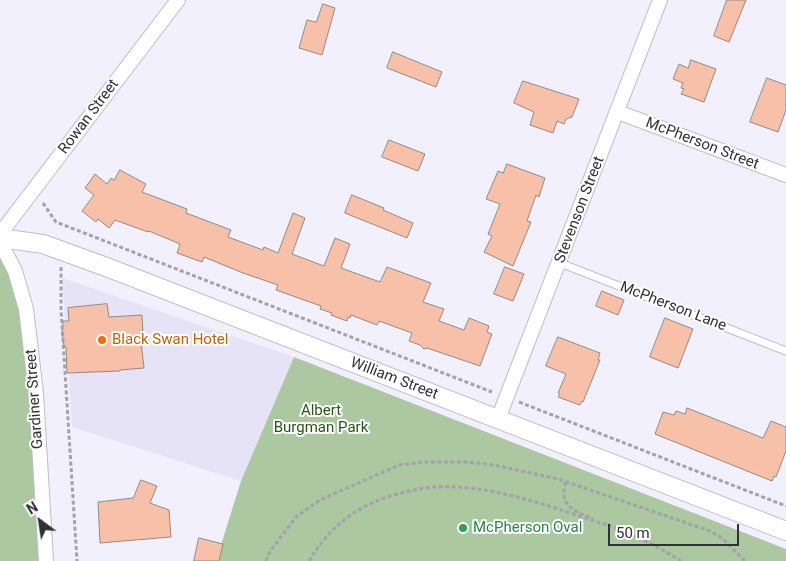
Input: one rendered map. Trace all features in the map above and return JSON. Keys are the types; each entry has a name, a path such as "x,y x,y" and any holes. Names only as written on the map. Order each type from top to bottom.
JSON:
{"street":[{"name":"Rowan Street","path":"0,236 178,0"},
{"name":"Stevenson Street","path":"498,419 560,263 660,0"},
{"name":"McPherson Street","path":"618,112 786,175"},
{"name":"William Street","path":"0,236 43,244 67,253 786,531"},
{"name":"Gardiner Street","path":"0,242 15,270 26,309 36,393 46,561"}],"lane":[{"name":"McPherson Lane","path":"560,263 786,352"}],"path":[{"path":"34,190 56,222 786,506"},
{"path":"67,253 59,272 77,561"},
{"path":"266,561 269,553 296,517 320,500 399,465 423,462 466,462 494,465 566,482 710,531 722,538 745,561"},
{"path":"566,482 563,491 565,502 579,512 610,526"},
{"path":"309,561 320,542 354,512 380,500 422,489 456,488 497,493 539,503 610,526 639,537 681,561"}],"shaded area":[{"path":"62,278 294,357 241,481 72,427"}],"green space":[{"path":"0,242 26,309 46,561 0,561"},
{"name":"McPherson Oval","path":"294,357 786,549 786,561 216,561 241,481"}],"building":[{"path":"727,0 746,0 729,42 714,36"},
{"path":"323,4 335,8 322,55 299,48 307,20 316,22"},
{"path":"393,52 442,72 436,87 387,68"},
{"path":"691,60 716,69 704,102 681,94 684,89 681,88 683,83 673,79 679,64 688,68"},
{"path":"767,78 786,85 786,110 778,132 750,122"},
{"path":"523,81 579,99 572,117 566,119 564,124 557,121 553,133 530,125 534,112 514,103"},
{"path":"389,140 425,154 418,171 382,157"},
{"path":"507,164 545,178 539,197 536,195 527,221 531,222 513,266 484,252 492,236 488,234 500,204 486,199 498,171 503,173"},
{"path":"120,170 146,184 142,192 187,209 186,213 231,230 228,237 263,250 264,247 278,253 293,213 305,218 292,254 324,266 335,238 350,244 341,268 380,282 387,267 431,283 423,302 444,309 439,321 464,330 469,318 489,326 487,332 492,334 480,366 427,348 424,349 420,345 409,341 412,333 379,321 377,325 351,315 347,321 320,309 321,306 276,290 278,285 204,257 202,262 177,253 180,244 149,231 115,220 109,228 98,219 96,222 82,211 94,195 85,188 95,174 107,184 111,178 114,180"},
{"path":"352,195 384,208 383,210 413,223 407,238 345,213"},
{"path":"505,267 524,274 513,301 494,294"},
{"path":"602,291 624,300 618,315 596,306"},
{"name":"Black Swan Hotel","path":"107,304 109,317 142,315 143,333 140,333 144,368 67,373 66,347 64,346 62,334 63,321 69,321 68,308"},
{"path":"665,318 693,329 678,368 650,357"},
{"path":"558,337 600,353 598,360 600,360 583,402 580,405 558,397 566,374 546,366"},
{"path":"687,408 763,438 771,421 786,427 786,451 776,477 774,476 772,481 655,434 663,412 674,415 676,411 685,414"},
{"path":"141,480 157,486 150,503 169,510 171,537 100,543 98,502 133,498"},
{"path":"199,538 223,544 219,561 194,561"}],"place":[{"name":"Black Swan Hotel","path":"102,340"},
{"name":"McPherson Oval","path":"463,528"}],"park label":[{"name":"Albert Burgman Park","path":"321,420"}]}
